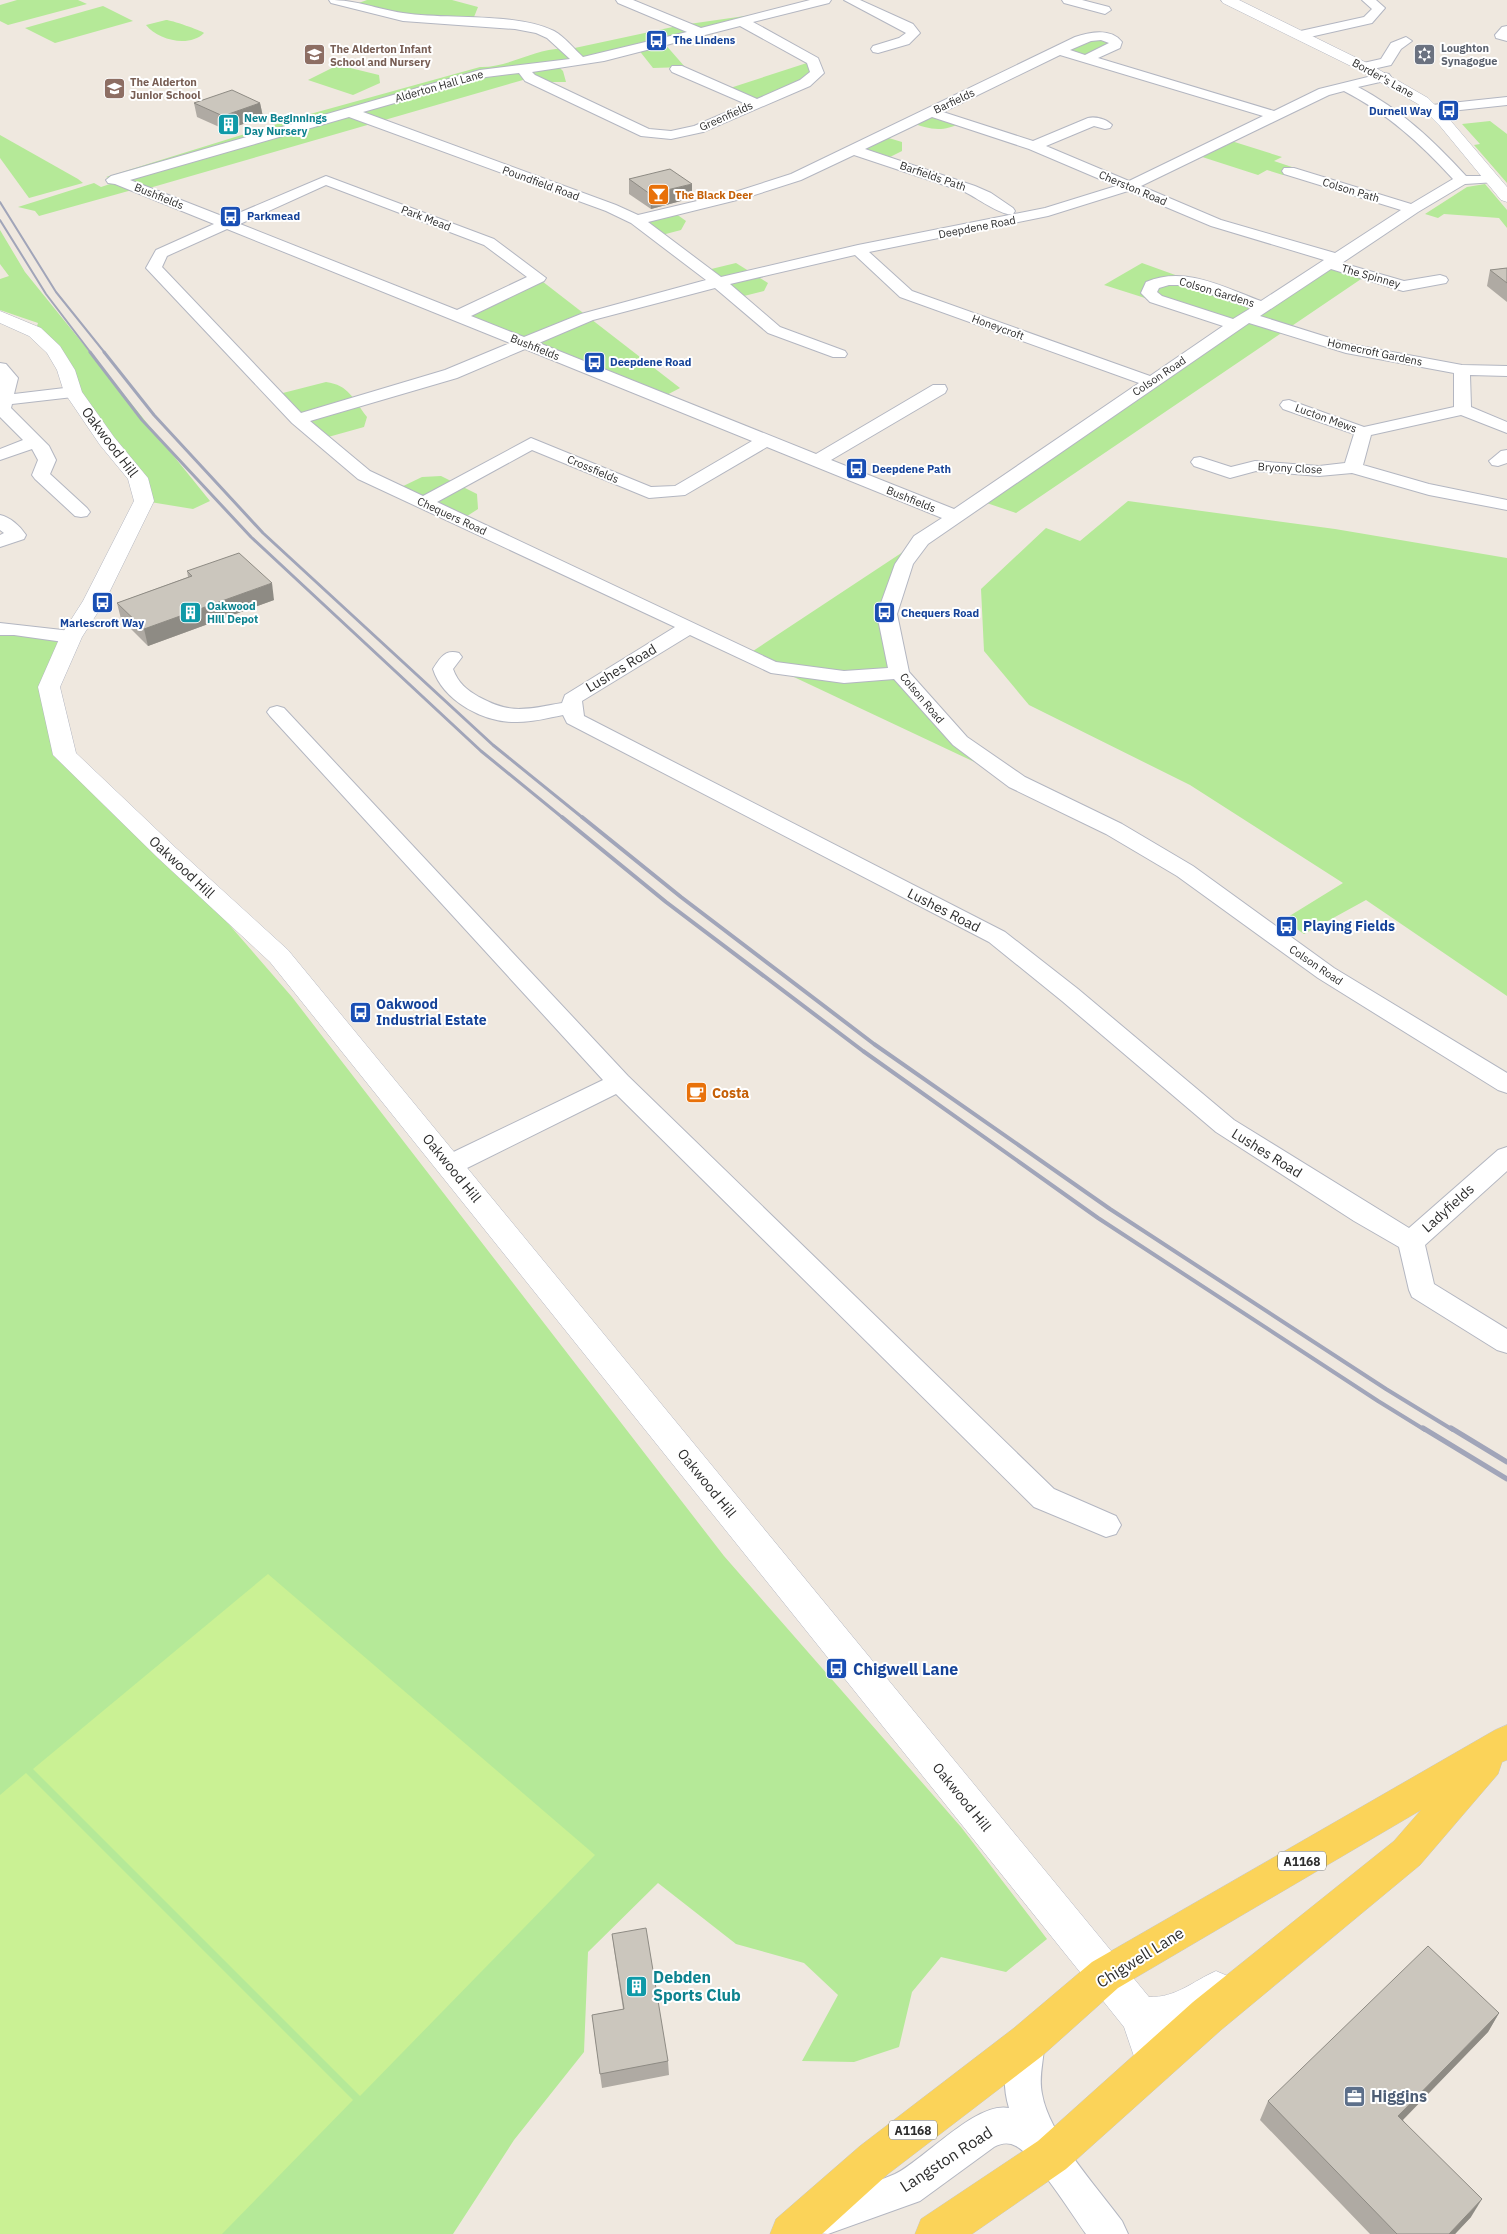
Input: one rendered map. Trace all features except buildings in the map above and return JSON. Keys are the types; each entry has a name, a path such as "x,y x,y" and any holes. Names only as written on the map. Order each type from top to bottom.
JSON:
{"main road":[{"name":"Chigwell Lane","path":"797,2229 874,2160 1028,2042 1106,1975 1503,1744"},
{"name":"Chigwell Lane","path":"936,2234 1052,2155 1207,2016 1407,1853 1503,1744"}],"street":[{"path":"335,0 404,17 515,25 540,30 552,35 581,62"},
{"path":"353,5 367,0"},
{"path":"622,0 701,32"},
{"name":"Alderton Hall Lane","path":"112,180 485,73 581,62 825,0"},
{"path":"850,0 908,27 914,33 904,41 878,49"},
{"path":"1068,0 1105,10"},
{"name":"Border's Lane","path":"1228,0 1384,77 1432,109 1507,197"},
{"path":"1302,35 1368,20 1379,8 1368,0"},
{"name":"Greenfields","path":"522,69 530,78 646,132 671,134 698,129 805,83 817,73 813,62 743,22"},
{"path":"1507,30 1501,35 1507,36"},
{"name":"Barfields","path":"636,220 740,195 796,177 1088,36 1103,36 1116,42 1115,45 1086,59"},
{"path":"1364,67 1386,62 1396,46 1406,41"},
{"path":"1058,51 1274,115"},
{"path":"677,69 756,103"},
{"name":"Deepdene Road","path":"298,419 451,374 587,317 718,282 858,250 1048,212 1130,186 1324,92 1384,77"},
{"name":"Border's Lane","path":"1347,86 1374,100 1407,126 1434,149 1462,180"},
{"path":"1432,109 1507,101"},
{"name":"Poundfield Road","path":"349,112 612,208 636,220 718,282"},
{"name":"Cherston Road","path":"929,112 1034,146 1216,223 1335,261"},
{"path":"1034,146 1092,120"},
{"name":"Barfields Path","path":"854,150 970,189 986,196 1008,210"},
{"name":"Colson Path","path":"1289,172 1413,209"},
{"name":"Colson Road","path":"1491,179 1462,180 1413,209 1241,321 920,540 904,564 887,614 899,673 933,714 960,741 1017,782 1114,829 1185,871 1326,973 1507,1084"},
{"name":"Bushfields","path":"112,180 525,342 954,516"},
{"name":"Park Mead","path":"227,224 326,180 488,242 538,278 458,316"},
{"name":"Chequers Road","path":"227,224 161,253 154,268 298,419 364,475 771,667 844,677 899,673"},
{"name":"Honeycroft","path":"858,250 906,294 1151,382"},
{"name":"The Spinney","path":"1335,261 1403,286 1440,280"},
{"name":"Colson Gardens","path":"1241,321 1156,299 1149,292 1152,285 1161,281 1187,280 1264,307"},
{"path":"718,282 774,330 839,354"},
{"name":"Oakwood Hill","path":"0,316 36,332 54,350 66,370 73,392 107,441 138,478 144,501 94,601 71,637 49,687 65,755 167,853 279,956 450,1164 1138,2013 1145,2026 1155,2063"},
{"name":"Homecroft Gardens","path":"1241,321 1346,348 1462,370 1507,371"},
{"path":"0,368 10,378 2,409 43,450 47,460 41,475 81,512"},
{"path":"1462,370 1463,410"},
{"path":"818,461 939,389"},
{"path":"4,400 73,392"},
{"name":"Lucton Mews","path":"1289,405 1364,432"},
{"path":"1507,428 1463,410 1364,432 1353,468 1385,480 1442,494 1507,505"},
{"name":"Crossfields","path":"424,503 531,443 650,493 679,491 764,440"},
{"path":"0,455 34,442"},
{"name":"Bryony Close","path":"1200,462 1230,473 1255,466 1319,471 1353,468"},
{"path":"0,520 17,535 0,541"},
{"name":"Lushes Road","path":"689,627 572,699 574,719 997,937 1070,995 1225,1126 1363,1214 1411,1242"},
{"path":"0,629 14,629 71,637"},
{"path":"452,657 443,669 446,679 455,690 468,699 500,714 524,715 573,707"},
{"path":"277,712 619,1082 1044,1498 1106,1525"},
{"path":"450,1164 619,1082"},
{"name":"Ladyfields","path":"1507,1156 1411,1242 1422,1290 1507,1342"},
{"path":"1138,2013 1156,2018 1172,2015 1193,2006 1216,1990 1261,1973"},
{"name":"Langston Road","path":"1028,2042 1021,2070 1023,2092 1031,2118 1052,2155"},
{"name":"Langston Road","path":"797,2229 907,2188 972,2139 995,2127 1011,2126 1030,2132 1041,2142 1109,2234"}],"green space":[{"path":"17,0 78,0 87,4 8,25 0,21 0,5"},
{"path":"367,0 452,0 478,7 472,22 438,21 353,5"},
{"path":"103,6 133,21 55,43 25,28"},
{"path":"787,10 664,43 685,67 653,68 638,49 558,66 563,71 566,82 538,82 530,78 146,189 106,177 303,116 480,67 503,64 547,50 570,49 682,25"},
{"path":"166,20 204,33 198,38 190,40 174,40 158,35 146,25"},
{"path":"1088,36 1116,42 1086,59 1059,51"},
{"path":"813,61 817,73 756,103 724,90"},
{"path":"338,65 379,75 380,83 353,95 308,80"},
{"path":"929,112 961,123 947,128 935,129 909,122"},
{"path":"1490,121 1507,134 1507,183 1474,145 1480,144 1462,124"},
{"path":"0,135 83,183 29,198 0,158"},
{"path":"882,136 902,142 902,151 884,160 854,150"},
{"path":"1225,139 1282,157 1274,161 1295,168 1283,175 1267,170 1258,175 1196,155"},
{"path":"94,183 101,187 113,183 132,190 39,216 35,211 18,207"},
{"path":"1485,184 1507,210 1507,228 1499,218 1444,214 1438,218 1425,214 1467,187"},
{"path":"672,211 686,221 681,230 658,236 636,220"},
{"path":"0,230 25,272 210,501 193,509 144,501 35,332 38,323 0,310 0,279 9,276 0,264"},
{"path":"736,263 768,283 764,291 736,298 703,271"},
{"path":"1142,263 1264,307 1331,264 1367,275 1016,513 978,500 1234,326 1156,299 1145,298 1104,285"},
{"path":"538,278 680,388 661,398 458,316"},
{"path":"326,382 340,386 350,394 367,417 364,427 321,439 275,395"},
{"path":"441,476 477,494 478,509 461,520 395,490 422,477"},
{"path":"1128,501 1335,529 1507,558 1507,996 1366,900 1304,934 1283,920 1343,883 1190,785 1029,705 984,651 981,589 1046,528 1080,541"},
{"path":"921,540 887,614 899,673 933,713 1017,782 747,655"},
{"path":"0,629 71,637 49,687 65,755 167,853 292,997 724,1556 961,1827 1047,1939 1006,1972 941,1957 912,1992 899,2047 854,2062 802,2061 838,1995 804,1963 736,1944 658,1883 588,1952 584,2052 514,2140 453,2234 0,2234"},
{"path":"268,1574 595,1855 360,2096 33,1769"},
{"path":"26,1773 353,2100 222,2234 0,2234 0,1795"}],"railway":[{"path":"0,202 56,292 105,353"},
{"path":"0,220 46,294 91,353"},
{"path":"90,352 142,420 251,537 481,751 563,818"},
{"path":"104,352 154,415 263,533 493,745 583,818"},
{"path":"562,817 666,902 863,1051 1098,1218 1425,1430"},
{"path":"582,817 681,897 874,1044 1110,1209 1386,1389 1453,1430"},
{"path":"1423,1428 1507,1479"},
{"path":"1451,1428 1507,1462"}],"place":[{"name":"The Lindens","path":"657,40"},
{"name":"Loughton Synagogue","path":"1425,54"},
{"name":"The Alderton Infant School and Nursery","path":"314,55"},
{"name":"The Alderton Junior School","path":"114,88"},
{"name":"Durnell Way","path":"1448,111"},
{"name":"New Beginnings Day Nursery","path":"228,124"},
{"name":"The Black Deer","path":"659,195"},
{"name":"Parkmead","path":"231,216"},
{"name":"Deepdene Road","path":"594,362"},
{"name":"Deepdene Path","path":"856,469"},
{"name":"Marlescroft Way","path":"102,602"},
{"name":"Oakwood Hill Depot","path":"191,612"},
{"name":"Chequers Road","path":"885,613"},
{"name":"Playing Fields","path":"1287,926"},
{"name":"Oakwood Industrial Estate","path":"360,1012"},
{"name":"Costa","path":"696,1093"},
{"name":"Chigwell Lane","path":"837,1669"},
{"name":"Debden Sports Club","path":"637,1986"},
{"name":"Higgins","path":"1355,2096"}]}
